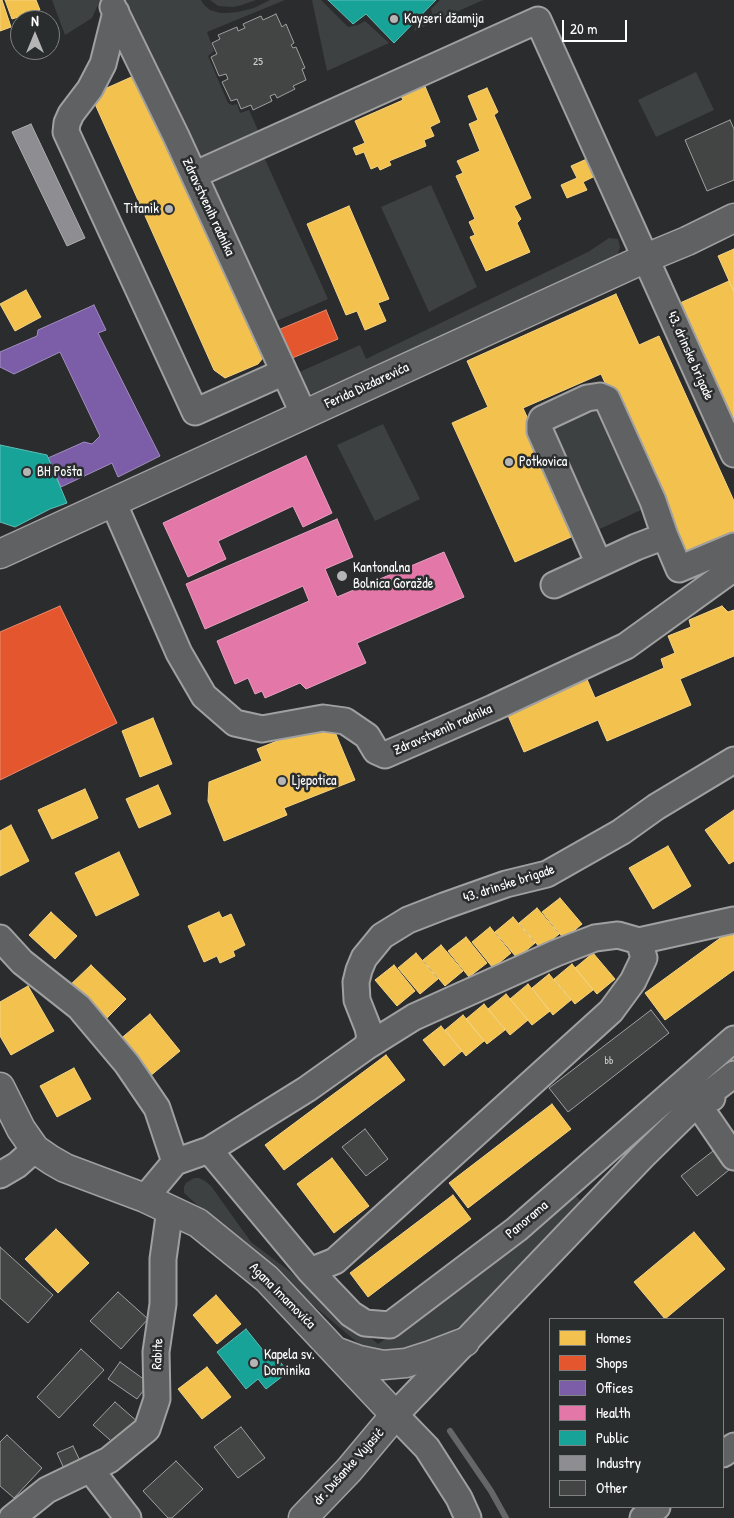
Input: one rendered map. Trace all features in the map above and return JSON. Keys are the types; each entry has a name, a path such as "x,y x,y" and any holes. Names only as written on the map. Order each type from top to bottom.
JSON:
{"main road":[{"name":"Ferida Dizdarevića","path":"0,554 734,218"},
{"path":"0,1087 35,1149"},
{"name":"Agana Imamovića","path":"35,1149 65,1168 146,1198 198,1223 249,1263 272,1285 395,1415"},
{"path":"334,1350 359,1360 383,1365 406,1363 465,1342"},
{"name":"dr. Dušanke Vujasić","path":"303,1518 349,1470 395,1415"}],"street":[{"name":"Zdravstvenih radnika","path":"113,6 194,175 304,415"},
{"path":"113,6 103,64 90,89 71,114 66,132 195,412 284,372"},
{"name":"43. drinske brigade","path":"194,175 538,20 734,454"},
{"path":"599,564 540,431 540,424 542,419 587,398 600,396 608,399 654,501 665,536 679,569 734,546"},
{"name":"Zdravstvenih radnika","path":"113,502 179,653 204,696 235,723 262,729 323,718 345,721 367,736 376,751 385,755 493,708 626,646 734,568"},
{"path":"554,585 636,547 665,536"},
{"name":"43. drinske brigade","path":"366,1047 370,1038 357,1000 356,982 364,958 382,936 408,920 444,906 506,884 547,874 621,832 656,807 734,760"},
{"path":"146,1198 174,1162 209,1150 308,1089 366,1047 414,1017 556,953 595,938 618,935 639,941 734,920"},
{"path":"0,938 22,962 79,1007 128,1064 156,1108 174,1162"},
{"path":"310,1271 335,1261 611,1011 633,982 644,958 639,941"},
{"name":"Panorama","path":"209,1150 310,1271 351,1314 364,1323 390,1325 517,1229 734,1039"},
{"path":"395,1415 642,1157 697,1103 734,1074"},
{"path":"697,1103 734,1092"},
{"path":"697,1103 734,1157"},
{"path":"0,1174 17,1165 35,1149"},
{"name":"Rabite","path":"12,1518 47,1490 109,1460 147,1429 157,1400 156,1352 163,1304 163,1259 170,1209"},
{"name":"Agana Imamovića","path":"395,1415 427,1448 460,1498 468,1518"},
{"path":"90,1469 128,1518"},
{"path":"643,1518 656,1508"}],"shaded area":[{"path":"52,0 100,0 92,18 65,35 60,22 60,10 56,10"},
{"path":"119,0 201,0 210,10 226,13 254,8 270,0 285,0 207,32 214,51 208,56 228,103 232,105 237,104 240,113 249,110 260,135 193,162"},
{"path":"210,0 256,0 233,7 218,6"},
{"path":"312,0 321,0 348,27 365,21 389,43 327,71"},
{"path":"440,0 483,0 414,31 417,24 423,19 428,18 432,13 431,9"},
{"path":"696,72 714,110 656,137 638,100"},
{"path":"264,157 328,299 272,323 212,189 215,181 220,176"},
{"path":"431,185 477,287 429,312 381,207"},
{"path":"609,238 618,239 620,247 617,256 315,394 303,392 295,374 360,345 366,359 588,252"},
{"path":"606,404 652,505 591,533 545,432"},
{"path":"383,424 420,499 375,521 337,445"},
{"path":"194,1178 199,1178 211,1186 251,1242 378,1344 447,1296 574,1193 585,1207 470,1320 436,1340 396,1355 364,1348 245,1248 184,1193 186,1183"}],"building: Homes":[{"path":"0,0 2,0 10,27 0,31"},
{"path":"5,0 36,0 40,10 10,10 10,14"},
{"name":"Titanik","path":"136,75 263,358 258,364 225,378 214,370 91,95"},
{"path":"424,84 440,122 430,127 434,136 424,140 426,146 389,161 391,165 380,170 378,166 371,169 364,152 356,155 353,148 365,143 355,121 403,100 400,94"},
{"path":"487,88 498,112 494,115 531,198 514,206 521,219 517,223 530,252 486,271 470,237 475,235 469,222 475,219 456,176 463,173 457,161 480,151 469,124 478,120 468,96"},
{"path":"589,158 597,175 583,182 587,190 567,198 561,185 577,178 571,166"},
{"path":"349,206 389,299 378,303 386,321 365,330 357,311 346,315 307,224"},
{"path":"734,249 734,292 718,256"},
{"path":"729,281 734,292 734,421 680,303"},
{"path":"26,290 41,317 15,331 0,304"},
{"name":"Potkovica","path":"616,294 639,345 659,336 734,501 734,536 685,558 601,374 523,408 580,533 515,562 452,423 488,407 467,361"},
{"path":"722,606 728,612 734,610 734,656 680,679 691,705 607,741 598,720 524,752 506,711 586,677 595,698 664,668 661,659 675,653 668,636 691,627 689,620"},
{"path":"153,718 172,764 140,777 122,731"},
{"name":"Ljepotica","path":"330,720 355,780 284,808 287,815 224,841 208,801 209,782 262,761 257,749"},
{"path":"158,785 171,814 139,828 126,799"},
{"path":"85,789 98,818 52,839 38,810"},
{"path":"734,810 734,861 729,864 705,830"},
{"path":"11,825 29,861 0,876 0,831"},
{"path":"668,846 691,886 653,909 629,868"},
{"path":"119,852 139,895 96,916 75,873"},
{"path":"560,898 582,924 564,939 542,912"},
{"path":"537,908 559,934 541,949 519,923"},
{"path":"51,912 77,936 55,959 29,935"},
{"path":"219,912 222,918 231,914 245,945 233,951 235,956 220,963 217,956 204,962 188,926"},
{"path":"513,917 535,943 517,958 495,932"},
{"path":"490,927 511,953 493,968 472,942"},
{"path":"734,928 734,970 665,1020 645,993"},
{"path":"466,937 487,963 469,977 448,951"},
{"path":"441,945 463,971 445,986 423,960"},
{"path":"416,953 438,979 420,994 398,968"},
{"path":"593,953 615,979 597,994 575,968"},
{"path":"572,964 593,990 575,1004 554,979"},
{"path":"91,965 126,999 102,1023 67,988"},
{"path":"394,965 415,991 397,1006 375,980"},
{"path":"549,974 571,1000 553,1015 532,988"},
{"path":"528,984 550,1011 532,1025 510,999"},
{"path":"28,986 54,1031 11,1055 0,1036 0,1002"},
{"path":"506,994 528,1020 510,1035 488,1009"},
{"path":"484,1004 505,1030 487,1044 466,1019"},
{"path":"150,1014 180,1051 149,1077 118,1041"},
{"path":"463,1015 484,1041 466,1056 445,1030"},
{"path":"441,1026 462,1051 444,1066 423,1040"},
{"path":"386,1055 405,1080 284,1170 265,1145"},
{"path":"74,1068 91,1099 57,1117 40,1086"},
{"path":"552,1104 571,1129 468,1208 449,1183"},
{"path":"332,1158 369,1206 334,1233 297,1184"},
{"path":"453,1195 471,1219 368,1297 350,1273"},
{"path":"56,1229 89,1263 58,1293 25,1259"},
{"path":"694,1232 725,1269 666,1318 664,1318 634,1282"},
{"path":"216,1295 241,1324 217,1344 193,1315"},
{"path":"207,1367 231,1397 202,1419 178,1389"}],"building: Shops":[{"path":"326,310 338,339 290,359 278,330"},
{"path":"60,606 117,723 0,780 0,632"}],"building: Offices":[{"path":"94,305 106,330 98,333 160,456 118,477 112,463 61,487 48,458 84,442 92,444 100,436 60,352 14,374 0,367 0,352 37,336 38,330"}],"building: Health":[{"path":"306,456 332,513 303,527 293,506 218,541 226,559 188,577 163,523"},
{"path":"337,519 353,557 325,569 337,597 444,552 464,597 357,643 366,663 306,689 300,683 265,698 262,691 255,694 248,678 235,684 217,641 309,601 303,586 205,629 186,584"}],"building: Public":[{"name":"Kayseri džamija","path":"328,0 436,0 394,43 366,14 353,24"},
{"name":"BH Pošta","path":"0,445 47,455 67,503 50,509 15,527 0,522"},
{"name":"Kapela sv. Dominika","path":"246,1329 266,1354 271,1350 288,1372 266,1389 258,1379 246,1389 217,1352"}],"building: Industry":[{"path":"31,124 85,238 67,246 12,132"}],"building: Other":[{"path":"276,14 282,27 286,24 294,43 291,45 293,48 296,47 305,68 302,69 306,80 293,86 295,89 277,98 275,94 270,96 272,101 253,110 251,105 241,109 237,99 231,101 222,82 228,79 226,74 219,76 211,57 217,54 212,43 220,39 218,35 237,27 238,31 245,28 243,24 261,16 263,20"},
{"path":"730,120 734,129 734,180 707,191 685,140"},
{"path":"651,1010 669,1033 568,1112 549,1088"},
{"path":"365,1129 388,1159 366,1176 342,1147"},
{"path":"713,1151 729,1170 697,1196 681,1176"},
{"path":"0,1247 53,1295 28,1323 0,1298"},
{"path":"118,1292 148,1319 121,1349 90,1321"},
{"path":"81,1349 104,1370 59,1418 37,1397"},
{"path":"120,1362 149,1383 137,1399 108,1379"},
{"path":"115,1402 139,1423 117,1446 93,1425"},
{"path":"241,1427 265,1458 238,1478 214,1447"},
{"path":"7,1435 42,1468 14,1498 0,1486 0,1442"},
{"path":"73,1446 82,1465 66,1473 57,1453"},
{"path":"176,1461 203,1489 172,1518 168,1518 143,1491"}],"waterway":[{"path":"450,1431 491,1491 506,1518"}],"place":[{"name":"Kayseri džamija","path":"394,19"},
{"name":"Titanik","path":"169,209"},
{"name":"Potkovica","path":"509,462"},
{"name":"BH Pošta","path":"27,472"},
{"name":"Kantonalna Bolnica Goražde","path":"342,576"},
{"name":"Ljepotica","path":"282,781"},
{"name":"Kapela sv. Dominika","path":"254,1363"}]}
